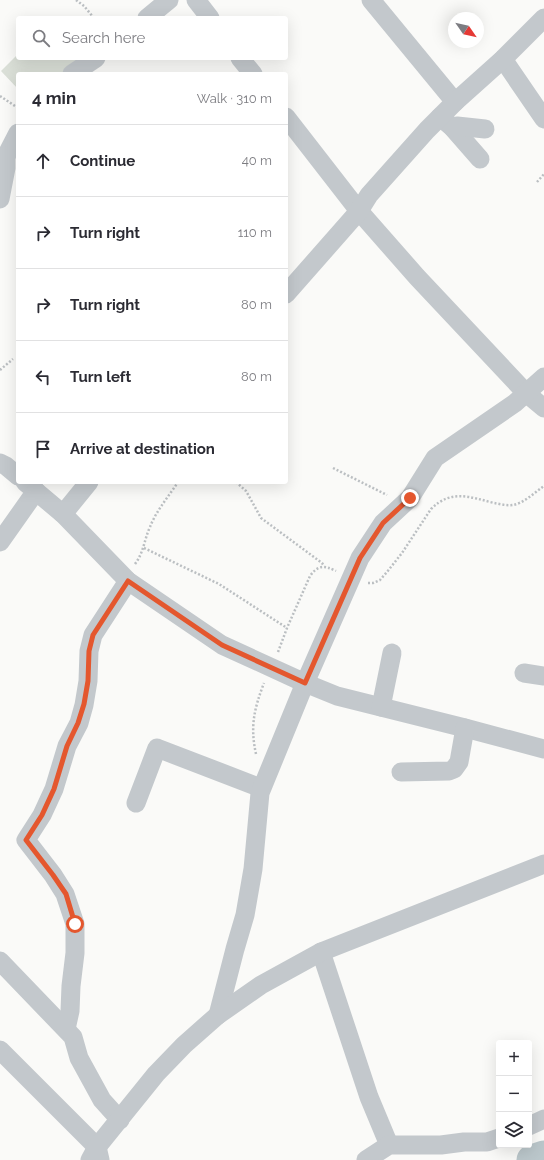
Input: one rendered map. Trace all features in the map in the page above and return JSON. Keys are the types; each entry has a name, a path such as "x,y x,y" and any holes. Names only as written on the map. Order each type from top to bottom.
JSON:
{"street":[{"path":"149,16 168,0"},
{"path":"196,0 208,16"},
{"path":"380,3 455,102"},
{"path":"446,122 455,102 503,59 544,18"},
{"path":"503,59 544,119"},
{"path":"75,72 93,60"},
{"path":"242,60 251,72"},
{"path":"288,120 359,211 417,277 526,392 544,408"},
{"path":"446,122 480,159"},
{"path":"288,292 359,211 370,195 427,130 446,122 457,126 485,129"},
{"path":"0,200 6,168 3,158 16,136"},
{"path":"218,1015 245,915 253,869 261,788 360,558 383,523 410,498 435,458 515,403 544,377"},
{"path":"0,463 16,474"},
{"path":"62,514 87,484"},
{"path":"0,542 31,487 62,514 125,578 222,645 337,696 544,749"},
{"path":"66,1029 70,1011 75,953 75,924 66,894 26,840 42,815 54,789 67,746 78,723 84,704 88,681 89,651 93,635 125,578"},
{"path":"381,707 392,653"},
{"path":"524,673 544,676"},
{"path":"401,772 454,770 459,762 465,728"},
{"path":"136,803 157,748 261,788"},
{"path":"0,1050 96,1156 120,1120 156,1074 184,1045 218,1015 261,985 321,952 544,864"},
{"path":"321,952 369,1097 389,1145"},
{"path":"0,961 73,1037 79,1058 102,1100 120,1120"},
{"path":"532,1125 544,1119"},
{"path":"366,1160 389,1145 441,1145 464,1142 488,1142 496,1139"}],"path":[{"path":"76,0 84,6 92,16"},
{"path":"0,96 16,107"},
{"path":"537,182 544,174"},
{"path":"0,370 13,359"},
{"path":"334,468 398,500 402,506"},
{"path":"125,578 144,548 155,516 177,484"},
{"path":"238,484 246,491 261,518 324,566"},
{"path":"144,548 219,584 287,628"}],"shaded area":[{"path":"16,56 16,60 80,60 63,72 16,72 16,87 1,71"}],"waterway":[{"path":"532,1160 544,1156"}],"route":[{"path":"75,924 66,894 26,840 42,815 54,789 67,746 78,723 84,704 88,681 89,651 93,635 128,581 222,645 305,683 360,558 383,523 410,498"}]}
